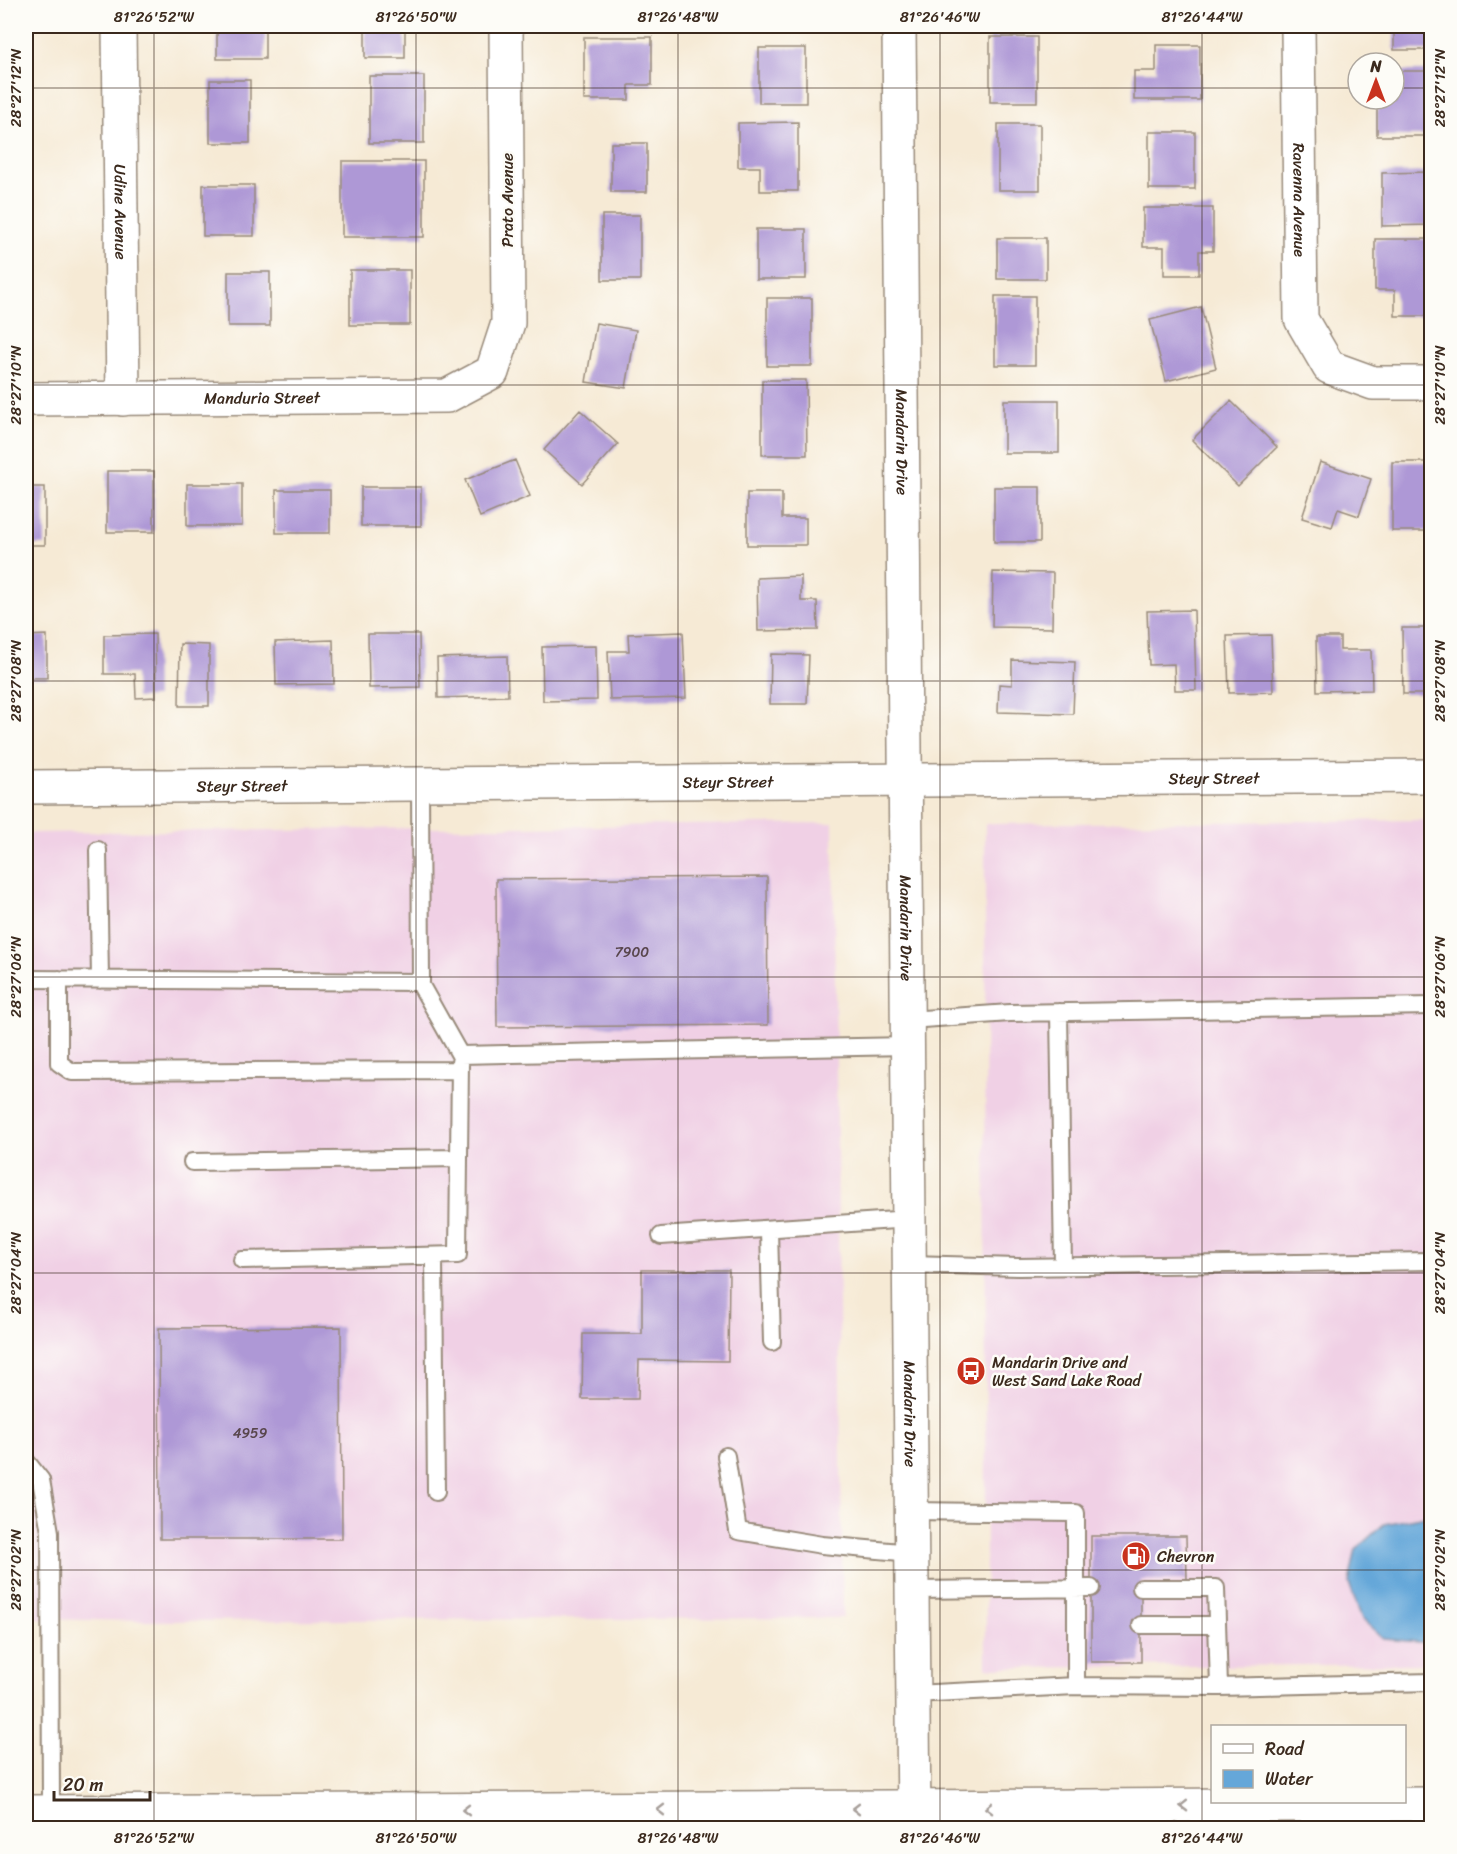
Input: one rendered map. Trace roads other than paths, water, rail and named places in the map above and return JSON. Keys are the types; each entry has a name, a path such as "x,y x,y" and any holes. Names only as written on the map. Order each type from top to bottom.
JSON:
{"street":[{"name":"Udine Avenue","path":"119,26 123,399"},
{"name":"Prato Avenue","path":"492,372 508,323 506,26"},
{"name":"Mandarin Drive","path":"899,26 915,1818"},
{"name":"Ravenna Avenue","path":"1298,26 1301,319 1329,367 1373,383 1431,383"},
{"name":"Manduria Street","path":"26,399 447,396 492,372"},
{"name":"Steyr Street","path":"26,788 1431,776"},
{"path":"42,1818 915,1818 1431,1804"}],"lane":[{"path":"242,1260 458,1255 460,1063 419,982 420,784"},
{"path":"98,849 100,980"},
{"path":"26,979 419,982"},
{"path":"59,979 59,1063 72,1072 460,1063 908,1033 1059,1012 1431,1006"},
{"path":"1059,1012 1063,1266"},
{"path":"192,1162 459,1158"},
{"path":"661,1236 910,1219"},
{"path":"769,1230 772,1342"},
{"path":"434,1256 436,1492"},
{"path":"910,1264 1063,1266 1431,1261"},
{"path":"726,1456 738,1531 822,1545 912,1553"},
{"path":"26,1461 41,1480 50,1532 42,1818"},
{"path":"912,1511 1076,1513 1084,1588 1084,1626 1076,1686"},
{"path":"913,1590 1084,1588"},
{"path":"1141,1588 1216,1588 1219,1687"},
{"path":"1141,1625 1217,1625"},
{"path":"913,1694 1076,1686 1219,1687 1431,1682"}],"water":[{"path":"1431,1515 1431,1643 1384,1639 1362,1619 1349,1583 1356,1549 1384,1524"}],"place":[{"name":"Mandarin Drive and West Sand Lake Road","path":"971,1371"},
{"name":"Chevron","path":"1136,1556"}]}
